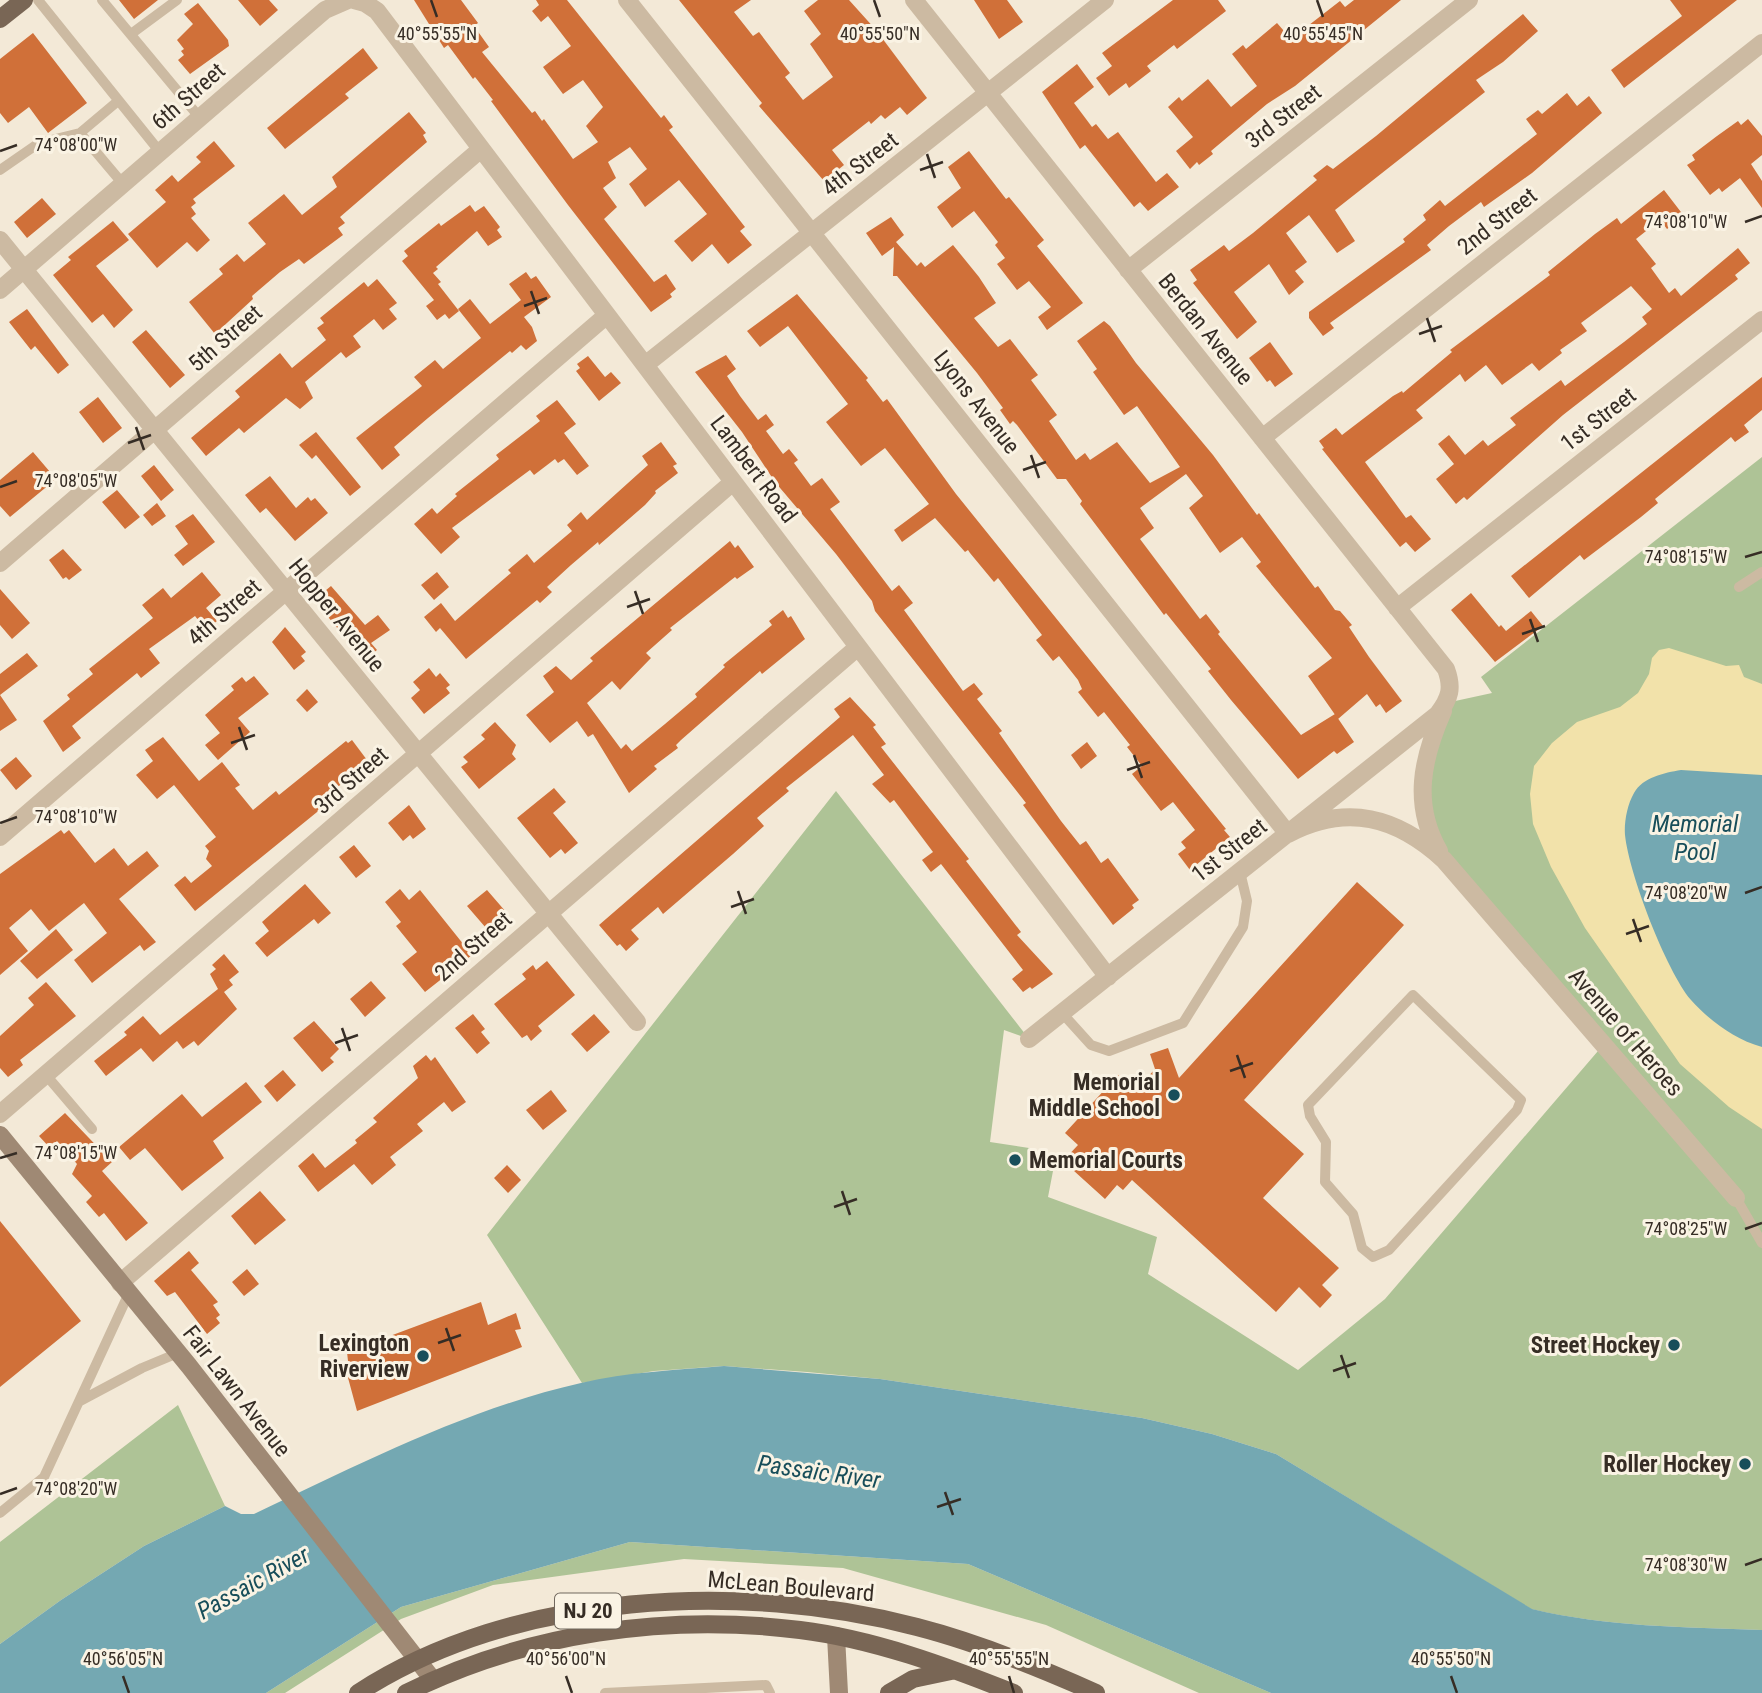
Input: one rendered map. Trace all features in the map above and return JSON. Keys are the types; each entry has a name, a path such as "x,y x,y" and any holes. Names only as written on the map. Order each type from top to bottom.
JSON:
{"main road":[{"path":"0,19 24,0"},
{"name":"Fair Lawn Avenue","path":"0,1135 178,1353 249,1447 416,1654 433,1680"},
{"name":"McLean Boulevard","path":"358,1693 416,1654 566,1614 662,1603 764,1603 838,1611 915,1626 989,1648 1096,1693"},
{"name":"McLean Boulevard","path":"406,1693 471,1664 537,1644 632,1629 730,1625 802,1630 836,1636 907,1654 1014,1693"},
{"path":"836,1636 839,1693"},
{"path":"889,1693 913,1679 952,1671"}],"street":[{"name":"6th Street","path":"0,290 325,10 348,0"},
{"name":"Lambert Road","path":"354,0 365,2 377,11 1108,977"},
{"name":"Lyons Avenue","path":"627,0 1288,834"},
{"name":"Berdan Avenue","path":"914,0 1446,669 1449,697"},
{"name":"4th Street","path":"645,365 1105,0"},
{"name":"3rd Street","path":"1128,270 1469,0"},
{"name":"2nd Street","path":"1262,438 1762,43"},
{"name":"5th Street","path":"0,563 481,149"},
{"name":"Hopper Avenue","path":"0,240 637,1022"},
{"name":"4th Street","path":"0,837 607,315"},
{"name":"1st Street","path":"1397,608 1762,320"},
{"name":"3rd Street","path":"0,1114 733,482"},
{"name":"2nd Street","path":"125,1288 549,914 858,647"},
{"name":"1st Street","path":"1029,1039 1438,714 1449,697"},
{"name":"Avenue of Heroes","path":"1444,860 1425,821 1420,798 1427,752 1449,697"},
{"name":"Avenue of Heroes","path":"1288,834 1325,820 1365,818 1406,831 1444,860 1736,1198"}],"lane":[{"path":"38,0 160,152"},
{"path":"102,0 200,118"},
{"path":"131,34 177,0"},
{"path":"0,170 38,143 80,133 118,101"},
{"path":"80,133 123,184"},
{"path":"1739,587 1762,572"},
{"path":"1062,1013 1091,1045 1110,1051 1183,1023 1242,927 1247,901 1240,872"},
{"path":"1416,995 1521,1100 1517,1110 1389,1250 1373,1257 1365,1252 1356,1220 1325,1182 1326,1142 1310,1116 1308,1105 1405,1000 1416,995"},
{"path":"46,1075 92,1129"},
{"path":"1736,1198 1762,1221"},
{"name":"Avenue of Heroes","path":"1736,1198 1762,1243"},
{"path":"0,1513 44,1478 80,1401 125,1288"},
{"path":"80,1401 142,1367 178,1353"},
{"path":"606,1693 716,1690 766,1685 770,1693"}],"green space":[{"path":"1762,457 1762,1630 1617,1623 1531,1609 1276,1454 1212,1434 1142,1418 880,1379 724,1366 654,1371 582,1383 487,1235 836,791 1029,1039 1004,1030 990,1142 1029,1148 1053,1171 1048,1197 1157,1237 1148,1274 1298,1370 1385,1299 1604,1044 1444,860 1421,798 1446,703 1492,693 1481,677"},
{"path":"178,1405 225,1506 144,1546 0,1644 0,1542"},
{"path":"630,1542 968,1564 1271,1693 1199,1693 1046,1625 843,1568 684,1559 493,1585 401,1619 285,1693 266,1693 401,1607"}],"sand":[{"path":"1669,648 1726,666 1739,665 1744,677 1762,684 1762,1129 1729,1107 1680,1064 1585,928 1551,867 1533,824 1530,794 1534,766 1552,743 1577,722 1620,707 1638,693 1649,674 1652,658 1659,650"}],"water":[{"name":"Memorial Pool","path":"1681,770 1762,775 1762,1047 1723,1028 1691,1000 1660,945 1633,873 1625,830 1626,814 1632,798 1648,779"},
{"name":"Passaic River","path":"724,1366 880,1379 1142,1418 1212,1434 1276,1454 1532,1609 1617,1623 1762,1630 1762,1693 1271,1693 968,1564 630,1542 401,1607 266,1693 0,1693 0,1644 144,1546 225,1506 241,1514 254,1514 414,1440 496,1407 538,1394 616,1376"}],"building":[{"path":"119,0 158,0 134,19"},
{"path":"238,0 269,0 278,10 260,26"},
{"path":"414,0 461,0 478,23 474,26 489,47 482,52 532,113 535,111 542,121 544,119 573,159 598,142 586,126 603,107 583,80 563,94 554,82 543,67 571,46 548,16 541,22 532,11 539,5 536,0 567,0 661,118 664,115 673,127 669,130 745,227 740,231 752,245 728,264 712,244 692,262 674,241 707,214 679,180 645,207 629,184 647,169 630,147 608,162 616,178 603,188 617,207 604,219 654,282 666,274 676,289 670,294 672,297 651,312 568,205 475,77 473,79 448,45 444,48"},
{"path":"679,0 751,0 734,12 753,36 759,32 790,73 785,77 803,100 833,77 810,44 821,34 804,11 818,0 849,0 876,30 927,98 907,115 900,107 885,119 881,115 871,124 869,121 832,150 844,165 824,181 759,106 762,103"},
{"path":"974,0 1007,0 1023,22 999,39"},
{"path":"1173,0 1218,0 1226,11 1177,49 1174,45 1147,66 1151,71 1129,88 1126,83 1109,96 1096,78 1112,66 1102,53"},
{"path":"1354,0 1401,0 1295,86 1267,104 1211,151 1213,154 1190,169 1176,151 1193,137 1168,107 1179,97 1182,101 1208,79 1231,107 1257,86 1232,54 1243,45 1246,49 1277,23 1291,39 1340,1 1345,7"},
{"path":"1670,0 1737,0 1624,88 1611,70 1682,16"},
{"path":"198,3 228,40 229,46 190,74 178,60 184,55 181,51 184,49 177,40 193,24 184,14"},
{"path":"1523,14 1538,31 1503,62 1476,80 1485,92 1335,210 1355,241 1337,253 1309,215 1286,233 1307,262 1295,271 1304,282 1289,295 1269,264 1234,292 1257,322 1237,339 1193,283 1197,280 1190,270 1224,245 1229,251 1253,233 1317,180 1313,176 1327,165 1333,169 1376,136"},
{"path":"33,33 87,103 48,133 29,107 8,123 0,113 0,59"},
{"path":"363,48 378,68 345,94 349,98 285,149 267,128"},
{"path":"1077,64 1094,87 1074,103 1092,127 1096,124 1108,139 1118,132 1156,182 1167,173 1179,187 1148,211 1140,202 1134,207 1085,145 1080,149 1042,92"},
{"path":"1567,93 1577,106 1589,96 1602,113 1532,173 1484,207 1481,202 1449,226 1427,245 1431,250 1330,323 1334,328 1323,336 1309,318 1309,312 1405,242 1403,239 1426,220 1423,215 1440,200 1445,206 1537,134 1526,119 1538,110 1542,114"},
{"path":"409,112 426,133 423,135 427,142 340,217 345,223 338,228 343,235 304,264 299,259 280,272 215,334 189,302 223,274 219,269 237,254 244,262 266,244 248,223 284,194 302,215 337,187 332,177"},
{"path":"1748,119 1762,136 1762,155 1751,164 1762,181 1762,208 1740,178 1722,192 1719,188 1710,195 1687,165 1695,160 1692,155 1717,136 1738,121 1741,125"},
{"path":"214,141 235,166 193,199 196,203 191,207 196,214 191,218 210,240 197,252 187,242 157,268 128,234 166,202 155,190 172,175 178,182 201,162 196,157"},
{"path":"969,151 1006,199 1009,197 1044,240 1037,246 1083,303 1047,330 1038,317 1051,307 1029,281 1017,290 997,264 1005,258 995,245 998,242 974,211 952,228 937,207 961,188 948,167"},
{"path":"1664,190 1684,216 1667,229 1660,220 1636,239 1656,264 1651,268 1669,293 1675,288 1681,296 1738,248 1750,263 1735,275 1738,279 1563,415 1467,500 1464,497 1456,504 1436,479 1454,464 1438,444 1449,435 1465,455 1483,440 1488,446 1516,425 1510,418 1561,380 1565,386 1647,324 1642,317 1652,309 1631,286 1581,323 1587,331 1560,350 1562,353 1539,371 1532,363 1502,385 1486,365 1465,382 1460,374 1416,410 1423,418 1365,462 1406,518 1411,515 1431,539 1415,552 1406,542 1400,547 1322,449 1324,448 1319,441 1336,428 1342,435 1393,396 1402,391 1403,393 1452,352 1450,350 1550,275 1548,272 1595,234 1617,218 1621,224"},
{"path":"42,198 56,214 27,238 14,222"},
{"path":"470,205 475,212 484,206 500,227 497,230 502,237 488,246 477,231 436,267 438,269 433,273 441,282 438,284 459,311 449,319 445,314 437,320 426,306 434,300 402,261 408,256 404,251 439,223 441,226"},
{"path":"891,217 904,235 896,242 917,266 921,262 925,267 953,245 979,277 996,303 974,318 998,347 1010,339 1038,375 1031,380 1057,415 1049,421 1076,460 1085,453 1090,460 1117,442 1150,483 1180,467 1137,406 1124,415 1093,372 1097,369 1077,341 1104,321 1110,326 1136,363 1213,455 1315,588 1318,586 1335,610 1340,611 1352,625 1349,627 1402,701 1386,713 1380,704 1376,707 1367,694 1338,719 1354,742 1337,754 1334,751 1298,779 1231,700 1208,671 1211,669 1166,613 1164,615 1080,504 1082,501 1066,479 1057,479 1017,425 1013,421 1010,424 1000,410 1003,408 977,373 897,276 893,276 894,247 882,256 866,233","holes":["1186,474 1203,496 1189,508 1220,553 1242,537 1261,562 1256,566 1332,658 1308,676 1335,714 1301,735 1218,634 1220,632 1206,614 1200,619 1140,539 1154,528 1140,508"]},
{"path":"113,221 129,240 96,266 133,310 114,328 103,314 92,323 53,275 71,260 68,257"},
{"path":"526,272 531,279 536,276 551,297 524,317 532,327 537,341 526,350 521,345 512,353 510,351 428,418 394,447 400,455 382,470 356,438 422,386 414,377 435,360 443,369 481,338 458,309 470,299 490,324 521,300 509,284"},
{"path":"377,279 397,303 389,309 397,319 383,330 374,319 353,336 361,347 346,358 341,352 305,382 313,398 300,409 286,398 244,433 239,428 206,456 191,438 240,397 235,391 280,353 292,368 326,340 317,328 324,323 320,318 364,282 368,287"},
{"path":"797,294 868,378 866,380 883,402 887,399 956,494 1226,829 1224,830 1230,837 1190,870 1178,854 1186,848 1181,842 1195,830 1173,802 1161,811 1132,774 1142,766 1127,747 1130,745 1104,712 1098,717 1078,692 1082,689 1078,680 1059,656 1053,661 1036,640 1042,635 998,578 994,582 968,550 965,552 935,518 902,542 894,530 929,504 885,448 861,466 826,422 848,404 788,326 760,347 747,331"},
{"path":"27,309 69,365 58,374 35,346 31,350 9,322"},
{"path":"146,330 185,375 170,388 132,342"},
{"path":"1270,342 1293,374 1275,387 1270,380 1267,382 1249,358"},
{"path":"726,355 736,369 727,376 740,396 758,420 766,414 774,425 766,431 783,454 789,449 798,460 794,463 811,486 822,478 840,502 830,509 892,591 899,585 913,603 904,610 963,691 974,683 983,694 977,699 1002,731 999,733 1061,821 1080,845 1086,841 1101,863 1108,858 1139,900 1132,905 1134,908 1113,925 1023,805 1026,803 875,611 872,601 836,554 775,482 742,432 695,372"},
{"path":"588,356 605,377 611,372 621,383 599,401 576,371 580,368 577,364"},
{"path":"1762,377 1762,410 1744,425 1749,432 1735,442 1731,437 1655,499 1658,503 1641,517 1584,560 1580,555 1529,598 1511,576"},
{"path":"98,397 122,428 103,443 79,412"},
{"path":"557,400 576,424 564,433 589,466 577,475 564,459 558,463 555,459 534,475 530,470 452,528 460,537 441,554 414,524 432,508 437,514 457,496 455,494 499,459 496,455 540,421 536,416"},
{"path":"316,432 361,487 350,496 316,455 312,459 299,445"},
{"path":"661,442 677,464 673,466 678,473 655,491 645,505 547,587 552,592 540,603 537,600 466,659 440,628 436,632 424,617 441,603 455,621 511,573 508,570 527,554 534,563 572,531 567,525 581,512 587,520 648,465 642,456"},
{"path":"33,452 56,479 10,517 0,506 0,480"},
{"path":"154,465 174,490 161,501 141,476"},
{"path":"270,476 296,508 308,497 311,501 315,498 328,513 295,541 266,508 260,513 245,495"},
{"path":"117,490 140,517 125,529 102,502"},
{"path":"157,503 166,516 152,526 143,515"},
{"path":"193,514 215,542 183,566 174,555 188,544 175,526"},
{"path":"730,541 735,548 738,545 754,567 737,579 735,577 670,628 672,630 646,653 651,658 620,690 612,681 587,703 621,749 626,744 632,751 697,697 695,694 725,667 723,665 772,625 769,621 783,610 788,618 791,616 805,639 762,674 760,671 681,740 676,745 678,748 654,766 657,769 629,793 593,734 588,737 577,721 550,743 526,715 554,692 543,676 556,666 571,680 593,661 590,658"},
{"path":"63,549 82,570 69,580 66,577 63,579 49,560"},
{"path":"202,572 221,595 206,608 217,621 206,630 195,616 149,649 160,663 141,678 137,673 72,726 81,738 63,752 43,721 70,699 67,695 93,674 89,669 153,618 142,605 163,588 171,598"},
{"path":"437,572 449,587 434,600 421,585"},
{"path":"331,586 365,625 378,615 390,630 371,643 377,650 364,660 314,600"},
{"path":"0,589 30,623 12,639 0,625"},
{"path":"1471,593 1499,627 1501,625 1506,631 1531,611 1543,626 1495,662 1451,610"},
{"path":"285,627 306,652 301,656 305,661 294,670 272,642"},
{"path":"27,653 38,666 0,695 0,674"},
{"path":"429,668 436,677 440,673 450,685 446,688 450,693 424,714 411,698 420,690 413,682"},
{"path":"254,676 269,694 238,718 250,732 218,760 205,745 220,733 205,715 234,690 231,686 242,677 246,682"},
{"path":"307,689 318,702 307,712 296,700"},
{"path":"0,695 17,720 0,731"},
{"path":"850,697 876,725 873,727 886,744 881,747 969,859 966,861 1021,932 1017,935 1053,974 1032,989 1030,987 1023,992 1012,979 1023,970 941,864 931,872 922,860 933,852 894,800 890,803 872,784 884,775 853,735 786,788 789,791 757,818 764,826 733,854 663,914 658,907 631,930 639,939 626,951 620,944 617,946 599,925 840,717 834,709"},
{"path":"495,722 516,745 512,754 516,759 479,789 461,767 468,762 463,757 485,739 481,735"},
{"path":"163,737 199,781 222,762 240,785 235,788 253,810 276,791 279,795 346,741 348,743 352,740 367,760 334,790 338,795 195,911 174,885 185,876 191,883 212,866 206,859 209,851 205,846 216,837 174,785 157,799 136,775 153,761 145,750"},
{"path":"1087,742 1097,756 1081,769 1071,755"},
{"path":"16,757 32,776 16,790 0,770"},
{"path":"554,788 566,802 553,813 578,843 565,854 561,849 550,858 517,818"},
{"path":"409,805 426,829 413,839 410,835 403,841 388,823"},
{"path":"61,830 64,834 69,830 95,863 114,848 128,866 147,851 159,866 119,899 156,942 144,951 140,945 92,983 74,960 107,933 84,903 49,931 31,909 9,928 28,951 0,975 0,874"},
{"path":"354,845 371,866 356,878 339,857"},
{"name":"Memorial Middle School","path":"1357,882 1404,925 1244,1100 1304,1154 1263,1198 1339,1268 1322,1285 1332,1295 1320,1308 1299,1287 1276,1312 1132,1180 1123,1190 1117,1185 1105,1199 1063,1161 1078,1145 1065,1133 1118,1075 1135,1091 1155,1069 1150,1054 1168,1048 1179,1078"},
{"path":"305,884 331,913 318,924 314,919 267,957 255,943 269,931 262,922"},
{"path":"400,889 409,900 420,890 472,955 425,992 402,964 417,952 396,926 401,922 385,902"},
{"path":"487,890 506,912 486,928 467,906"},
{"path":"56,929 73,950 37,979 20,961"},
{"path":"224,954 239,972 229,980 233,985 224,992 237,1009 198,1046 194,1041 183,1049 177,1041 153,1062 141,1048 106,1076 94,1061 127,1035 124,1032 143,1016 160,1035 218,989 210,974 216,969 212,965"},
{"path":"547,961 575,995 538,1026 542,1031 531,1041 527,1035 522,1038 494,1004 526,979 522,974 533,965 536,970"},
{"path":"371,981 386,998 365,1017 350,999"},
{"path":"46,982 76,1016 20,1060 23,1065 8,1077 0,1068 0,1036 34,1005 28,998"},
{"path":"473,1014 485,1029 481,1032 490,1043 477,1054 455,1028"},
{"path":"594,1014 610,1032 587,1052 571,1034"},
{"path":"314,1021 339,1049 330,1058 334,1062 322,1072 293,1038"},
{"path":"426,1055 431,1061 435,1057 466,1102 452,1112 444,1102 417,1124 423,1131 390,1157 396,1165 372,1185 354,1164 318,1192 298,1166 313,1153 325,1168 357,1143 355,1140 377,1122 373,1118 418,1078 413,1066"},
{"path":"283,1070 296,1085 277,1102 264,1086"},
{"path":"246,1082 262,1102 213,1141 224,1158 182,1191 145,1148 130,1160 119,1147 182,1094 202,1117"},
{"path":"551,1090 567,1111 543,1130 526,1110"},
{"path":"65,1113 112,1162 102,1171 148,1223 126,1241 104,1213 99,1217 86,1202 92,1196 72,1174 77,1164 57,1141 50,1148 39,1136"},
{"path":"507,1165 521,1180 508,1193 494,1178"},
{"path":"260,1191 286,1220 255,1245 231,1216"},
{"path":"0,1221 81,1321 0,1387"},
{"path":"189,1251 199,1263 191,1270 218,1302 213,1305 220,1315 216,1318 220,1323 207,1334 175,1292 167,1296 154,1281"},
{"path":"247,1269 259,1284 244,1296 232,1282"},
{"name":"Lexington Riverview","path":"481,1302 488,1325 516,1313 521,1329 515,1330 522,1347 357,1411 344,1363 348,1361 347,1352"}],"place":[{"name":"Memorial Middle School","path":"1174,1095"},
{"name":"Memorial Courts","path":"1015,1160"},
{"name":"Street Hockey","path":"1674,1345"},
{"name":"Lexington Riverview","path":"423,1356"},
{"name":"Roller Hockey","path":"1745,1464"}]}
